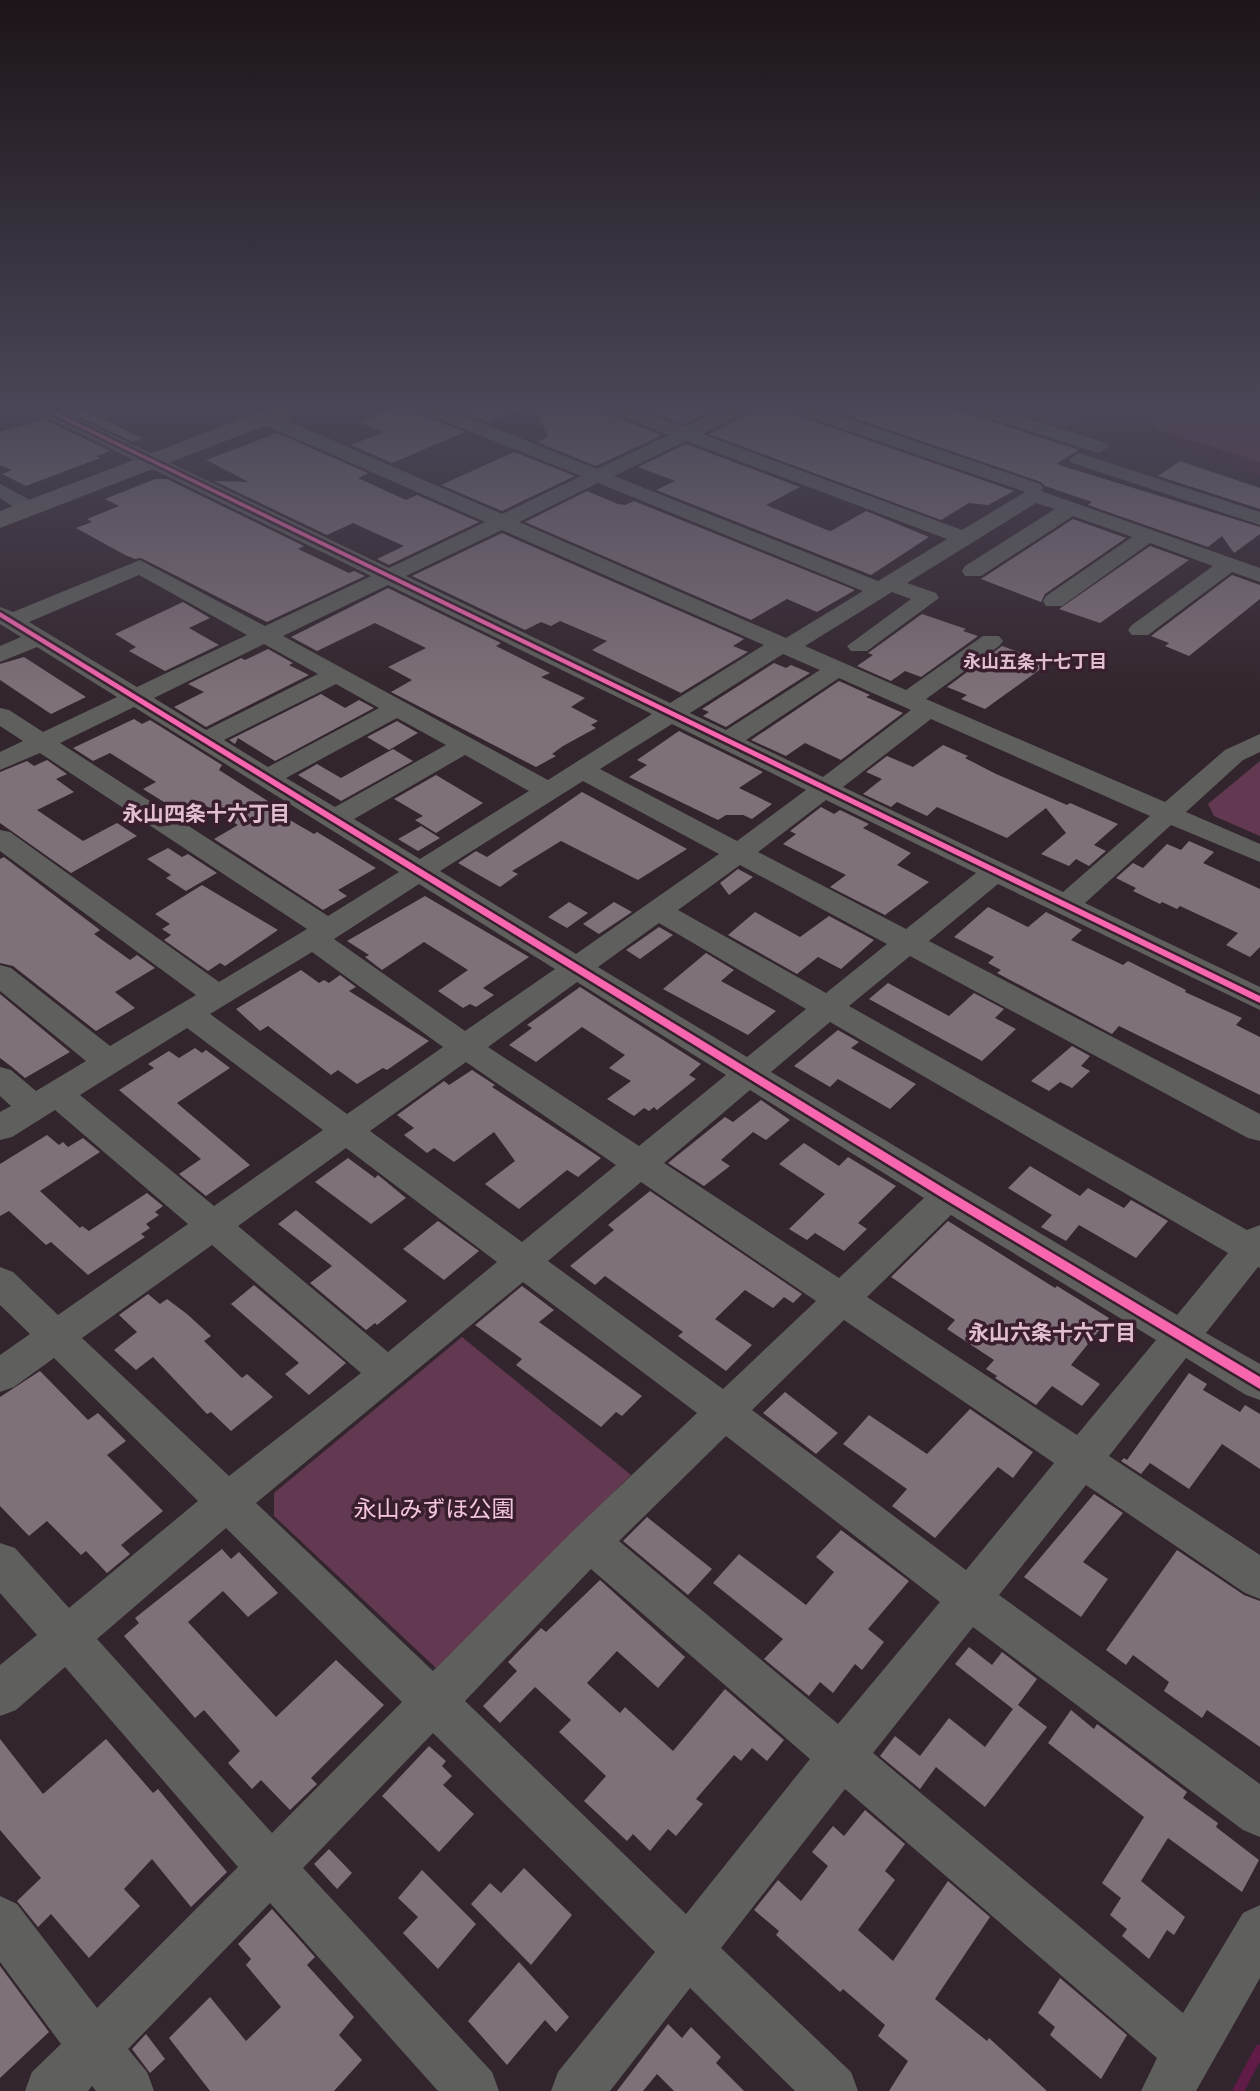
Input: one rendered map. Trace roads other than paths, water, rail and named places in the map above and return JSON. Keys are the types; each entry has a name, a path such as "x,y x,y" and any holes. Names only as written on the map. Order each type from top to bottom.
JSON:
{"highway":[{"path":"0,520 37,506"}],"street":[{"path":"27,506 31,508"},
{"path":"245,506 1260,1000"},
{"path":"464,506 1260,854"},
{"path":"0,762 535,506"},
{"path":"674,506 885,587 928,598 859,646"},
{"path":"877,506 964,538"},
{"path":"0,1128 320,934 671,712 885,587 1011,506"},
{"path":"1067,506 1260,575"},
{"path":"1215,506 1260,519"},
{"path":"973,570 1071,508"},
{"path":"1054,601 1148,536"},
{"path":"1140,630 1228,564"},
{"path":"0,654 16,624 140,567 549,791"},
{"path":"16,624 948,1196 1260,1384"},
{"path":"0,1377 739,853 826,788 991,641"},
{"path":"728,740 837,668"},
{"path":"205,740 336,674"},
{"path":"267,778 397,708"},
{"path":"0,715 320,934 464,1046 1260,1580"},
{"path":"1066,905 1234,755 1260,742"},
{"path":"334,818 465,745"},
{"path":"582,770 1260,1129"},
{"path":"0,838 203,1005 346,1132 1260,1813"},
{"path":"0,1694 227,1502 387,1374 829,1006 997,871"},
{"path":"577,2091 1180,1335 1257,1248 659,911"},
{"path":"0,975 109,1062"},
{"path":"0,1078 45,1100 213,1226 387,1374"},
{"path":"51,2091 590,1542 948,1196"},
{"path":"0,1282 832,2091"},
{"path":"590,1542 841,1757 1178,2072 1260,1930"},
{"path":"0,1562 473,2091"},
{"path":"0,1921 128,2091"}],"waterway":[{"path":"1238,2091 1260,2050"}],"district":[{"name":"永山五条十七丁目","path":"1035,662"},
{"name":"永山四条十六丁目","path":"206,814"},
{"name":"永山六条十六丁目","path":"1052,1333"}],"park label":[{"name":"永山みずほ公園","path":"434,1509"}]}
